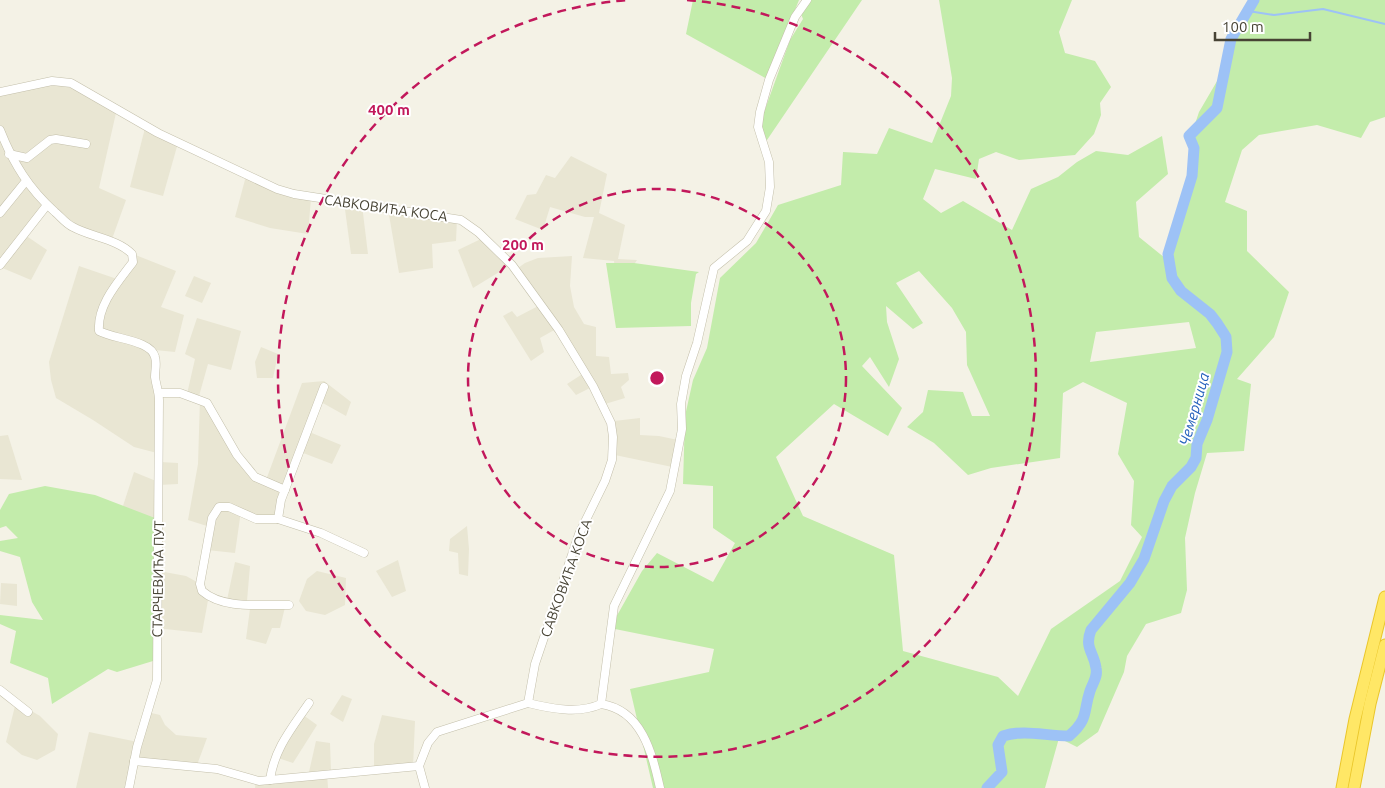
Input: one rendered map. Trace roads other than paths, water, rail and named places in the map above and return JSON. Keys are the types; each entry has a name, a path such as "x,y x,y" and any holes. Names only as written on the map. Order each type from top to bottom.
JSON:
{"highway":[{"path":"1342,788 1355,719 1385,597"},
{"path":"1354,788 1370,704 1385,645"}],"street":[{"path":"601,704 614,606 670,491 682,429 681,404 686,376 697,343 714,268 747,241 766,211 770,187 769,162 758,127 760,112 769,80 795,17 807,0"},
{"name":"САВКОВИЋА КОСА","path":"0,92 52,82 71,83 158,133 277,189 294,194 461,220 478,232 512,265 559,330 578,362 611,423 613,436 612,460 605,481 579,534 535,664 528,703"},
{"name":"СТАРЧЕВИЋА ПУТ","path":"0,130 9,154 26,181 47,205 71,227 127,249 132,254 133,262 112,291 100,313 99,331 109,337 144,345 152,351 156,358 155,378 159,393 156,680 134,761 129,788"},
{"path":"9,154 27,158 50,140 56,139 86,144"},
{"path":"0,213 26,181"},
{"path":"0,265 47,205"},
{"path":"278,519 281,500 324,387"},
{"path":"159,393 180,393 207,402 236,455 255,477 285,490"},
{"path":"289,605 231,603 215,600 202,591 200,584 212,518 218,507 229,507 256,518 278,519 321,533 364,553"},
{"path":"0,690 28,712"},
{"path":"270,780 272,762 277,750 309,702"},
{"path":"425,788 419,766 428,743 437,732 528,703 551,708 589,710 601,704 620,708 635,721 644,738 660,788"},
{"path":"134,761 217,770 259,781 419,766"}],"waterway":[{"name":"Чемерница","path":"987,788 1002,772 998,745 1003,736 1019,733 1069,736 1080,725 1096,674 1095,663 1089,646 1091,630 1130,583 1144,559 1164,501 1172,486 1191,467 1196,458 1197,444 1207,420 1227,352 1226,337 1210,314 1181,291 1172,278 1168,254 1192,176 1194,148 1189,136 1217,108 1231,39 1254,0"},
{"path":"1248,11 1274,15 1323,9 1385,24"}]}
